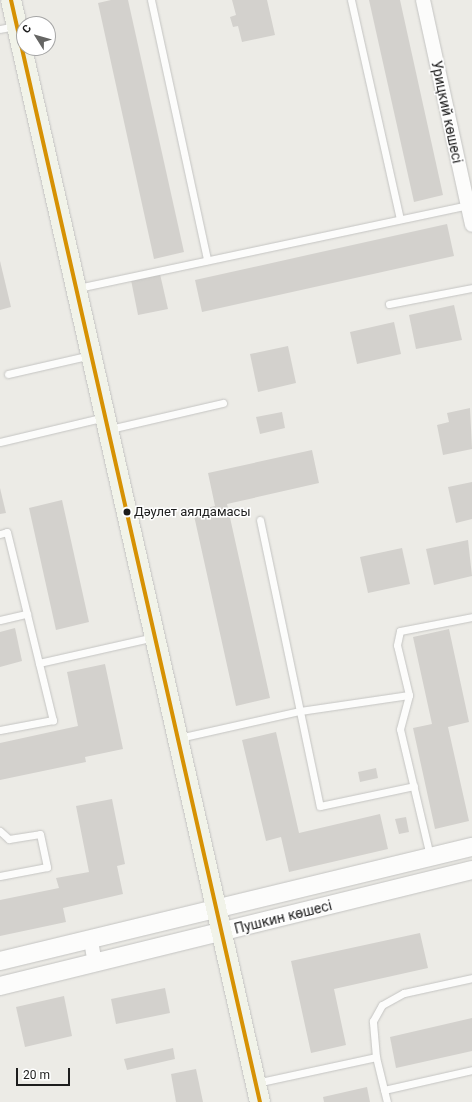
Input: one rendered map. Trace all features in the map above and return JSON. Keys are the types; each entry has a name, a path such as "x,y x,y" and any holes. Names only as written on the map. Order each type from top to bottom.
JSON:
{"main road":[{"path":"11,0 8,27 76,288 260,1102"}],"street":[{"name":"Урицкий көшесі","path":"423,0 472,225"},
{"name":"Пушкин көшесі","path":"0,961 91,941 216,908 472,847"},
{"name":"Пушкин көшесі","path":"0,986 472,870"},
{"path":"91,941 95,962"}],"lane":[{"path":"151,0 207,260"},
{"path":"351,0 400,219"},
{"path":"76,288 467,205"},
{"path":"389,304 472,288"},
{"path":"8,374 91,355"},
{"path":"0,442 223,403"},
{"path":"260,520 320,806 414,786"},
{"path":"0,534 7,532 53,720 0,730"},
{"path":"0,620 27,614"},
{"path":"430,856 400,729 409,696 397,645 400,631 472,617"},
{"path":"39,663 154,637"},
{"path":"177,738 300,711 409,696"},
{"path":"0,831 9,840 40,834 47,867 0,876"},
{"path":"387,1102 376,1057 374,1022 382,1005 404,993 472,978"},
{"path":"255,1083 376,1057"},
{"path":"384,1090 472,1070"}],"building":[{"path":"111,0 128,0 184,252 154,259 98,3"},
{"path":"232,0 267,0 275,35 242,42 238,26 233,27 230,17 236,15"},
{"path":"369,0 400,0 443,195 414,202"},
{"path":"447,224 454,256 202,312 195,280"},
{"path":"0,261 11,307 0,310"},
{"path":"160,274 168,309 138,315 131,280"},
{"path":"454,305 462,340 416,349 409,315"},
{"path":"394,322 401,354 357,364 350,332"},
{"path":"288,346 296,383 258,392 250,354"},
{"path":"470,408 472,449 443,455 437,425 449,422 447,413"},
{"path":"282,412 285,428 260,434 256,417"},
{"path":"312,450 319,483 227,504 270,698 236,706 193,511 215,506 208,473"},
{"path":"472,482 472,519 456,523 448,487"},
{"path":"0,488 6,513 0,514"},
{"path":"62,500 89,622 56,630 29,508"},
{"path":"468,540 472,576 434,585 426,549"},
{"path":"402,548 410,584 368,593 360,557"},
{"path":"15,628 22,661 0,667 0,632"},
{"path":"449,629 469,722 448,727 469,821 435,829 413,728 432,724 413,637"},
{"path":"105,664 123,749 85,757 86,762 0,780 0,743 78,726 67,672"},
{"path":"276,732 299,833 380,814 388,849 289,872 281,837 266,841 242,740"},
{"path":"376,768 378,778 360,782 358,772"},
{"path":"112,799 125,864 117,866 123,894 63,908 66,922 0,936 0,900 59,888 56,878 89,872 76,806"},
{"path":"406,817 409,832 399,834 395,819"},
{"path":"420,933 428,968 334,989 346,1045 311,1053 291,961"},
{"path":"165,988 170,1013 116,1024 111,999"},
{"path":"64,996 72,1036 25,1047 16,1007"},
{"path":"472,1018 472,1051 396,1068 390,1037"},
{"path":"173,1048 175,1059 127,1070 124,1059"},
{"path":"196,1069 203,1102 176,1102 171,1074"},
{"path":"367,1087 370,1102 324,1102 323,1097"}],"transit line":[{"path":"11,0 260,1102"}],"place":[{"name":"Дәулет аялдамасы","path":"127,512"}]}
